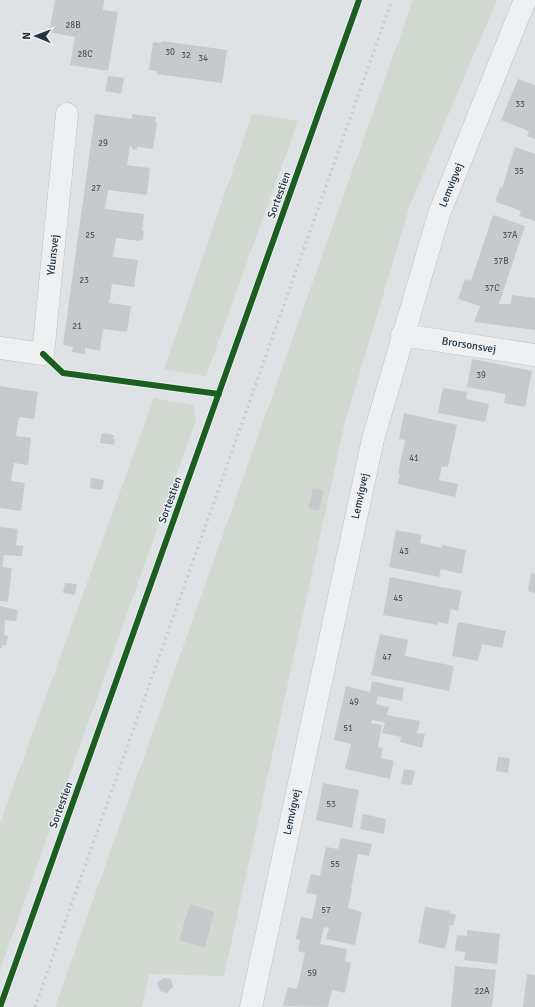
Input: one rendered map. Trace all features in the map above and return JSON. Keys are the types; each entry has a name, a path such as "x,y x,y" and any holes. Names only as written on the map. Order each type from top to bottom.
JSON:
{"street":[{"name":"Lemvigvej","path":"250,1007 372,439 402,334 439,214 525,0"},
{"name":"Ydunsvej","path":"0,348 43,354 67,114"},
{"name":"Brorsonsvej","path":"402,334 535,355"}],"shaded area":[{"path":"413,0 497,0 410,205 345,422 224,976 149,974 142,1007 55,1007"},
{"path":"252,114 298,121 206,376 164,370"},
{"path":"154,398 194,405 196,420 0,970 0,823"}],"building":[{"path":"55,0 104,0 103,10 118,12 108,71 70,65 75,37 49,32"},
{"path":"162,41 227,50 222,83 157,74 157,71 149,70 153,42 161,43"},
{"path":"108,76 124,78 121,94 105,91"},
{"path":"518,79 535,85 535,139 527,136 529,131 501,120"},
{"path":"95,114 132,119 132,114 156,117 155,122 157,123 153,149 137,147 137,150 132,149 130,146 127,165 150,168 147,195 108,190 105,209 144,214 142,231 144,231 143,240 140,239 140,241 116,238 113,257 138,260 134,287 112,284 109,303 131,306 127,332 103,329 100,351 85,348 85,354 72,352 73,347 63,345"},
{"path":"515,147 535,154 535,221 519,216 521,211 496,202"},
{"path":"493,215 525,226 499,304 511,304 512,295 535,298 535,330 474,322 480,306 458,299 465,279 471,281"},
{"path":"472,359 532,371 525,407 504,403 506,394 467,387"},
{"path":"0,386 38,392 34,419 19,417 16,436 31,438 28,465 14,463 11,481 25,483 21,511 0,508"},
{"path":"443,388 467,392 466,399 489,404 485,422 438,413"},
{"path":"404,413 457,425 448,467 442,466 439,480 458,484 455,497 398,484 400,474 398,473 405,440 399,439"},
{"path":"102,433 114,435 114,445 100,443"},
{"path":"91,478 104,480 102,490 90,488"},
{"path":"313,488 324,490 319,511 308,508"},
{"path":"0,527 18,529 16,545 23,546 22,556 4,555 2,567 12,568 8,602 0,601"},
{"path":"396,530 422,535 420,543 442,548 442,545 466,550 462,574 441,569 439,577 389,567"},
{"path":"531,573 535,574 535,593 528,591"},
{"path":"390,577 462,591 458,611 451,609 448,624 438,622 438,625 383,615"},
{"path":"65,583 77,584 75,595 63,593"},
{"path":"0,606 18,610 16,621 5,620 4,635 8,636 6,645 2,645 2,648 0,648"},
{"path":"458,622 506,631 502,648 482,644 478,661 452,656"},
{"path":"380,634 408,640 405,656 454,666 449,691 371,675"},
{"path":"372,681 404,688 402,701 378,696 376,704 389,707 387,715 420,721 417,733 425,734 422,748 400,742 401,737 382,733 385,723 372,720 371,723 382,725 378,747 383,748 381,758 394,761 390,779 345,769 351,744 334,740 346,686 370,692"},
{"path":"498,757 510,758 508,773 496,771"},
{"path":"404,769 415,771 412,785 401,784"},
{"path":"323,783 359,790 352,828 316,820"},
{"path":"363,814 386,819 384,834 360,829"},
{"path":"341,838 372,844 369,856 358,854 351,889 348,908 362,912 355,945 326,939 329,928 324,927 320,944 347,949 345,961 351,963 345,993 332,990 328,1007 283,1006 288,987 297,989 305,953 298,951 300,940 296,939 301,917 312,919 317,895 306,893 311,874 320,876 326,847 338,849"},
{"path":"190,904 214,912 205,948 179,940"},
{"path":"425,907 450,911 449,913 456,915 453,926 446,925 450,927 445,949 418,943"},
{"path":"467,930 500,934 497,964 464,960 465,952 455,951 457,935 467,936"},
{"path":"455,966 496,970 492,1007 451,1007"},
{"path":"527,974 535,975 535,1007 523,1007"},
{"path":"163,978 171,979 173,987 167,993 160,991 157,983"}],"railway":[{"path":"35,1007 392,0"}],"cycle path":[{"name":"Sortestien","path":"0,1007 359,0"},
{"path":"43,354 63,373 219,394"}]}
